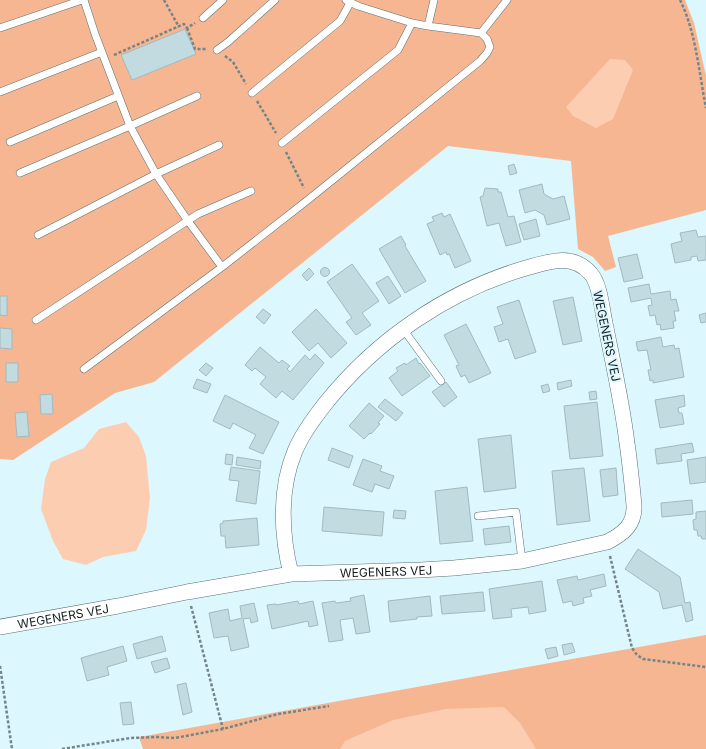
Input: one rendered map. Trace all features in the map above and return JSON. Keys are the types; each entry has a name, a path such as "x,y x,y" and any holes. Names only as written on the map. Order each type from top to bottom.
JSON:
{"street":[{"name":"WEGENERS VEJ","path":"0,627 292,574 420,570 522,561 606,542 616,537 628,527 633,516 634,505 628,445 613,360 598,287 592,274 581,265 568,260 554,260 487,282 439,305 403,329 350,375 333,393 310,424 295,450 284,502 284,527 288,559 292,574"}],"lane":[{"path":"0,28 83,0 130,126 156,174 222,267"},
{"path":"203,18 223,0"},
{"path":"217,50 228,42 274,0"},
{"path":"428,26 434,0"},
{"path":"481,33 507,0"},
{"path":"84,369 222,267 310,199 480,61 490,47 487,39 481,33 412,23 348,1 340,21 252,93"},
{"path":"282,143 398,50 412,23"},
{"path":"0,92 103,56"},
{"path":"10,142 118,96"},
{"path":"20,173 197,96"},
{"path":"38,235 156,174 219,145"},
{"path":"36,320 198,214 251,191"},
{"path":"403,329 441,381"},
{"path":"478,516 516,512 522,561"}],"path":[{"path":"164,0 179,27"},
{"path":"680,0 692,32 706,108"},
{"path":"187,28 203,18"},
{"path":"103,56 184,24 195,49 217,50 233,62 282,143 310,199"},
{"path":"606,542 632,648 637,655 643,659 706,667"},
{"path":"187,592 223,729"},
{"path":"0,666 12,749"},
{"path":"62,749 130,738 175,738 223,729 278,714 329,706"}],"shaded area":[{"path":"0,0 685,0 694,23 706,76 706,210 608,236 616,267 605,271 593,257 578,249 571,161 448,146 154,382 115,393 13,460 0,459"},
{"path":"610,59 625,60 633,70 613,119 596,128 573,116 566,107"},
{"path":"126,422 139,437 146,456 150,498 146,530 136,551 103,557 86,565 63,559 53,541 41,509 45,479 51,462 84,448 99,429"},
{"path":"706,635 706,749 143,749 139,737"},
{"path":"504,707 520,723 536,749 340,749 345,741 393,720 445,709"}],"building":[{"path":"185,29 196,54 132,80 121,55"},
{"path":"514,164 517,173 510,175 508,166"},
{"path":"542,184 544,194 553,199 564,196 570,219 547,225 544,215 535,210 525,213 519,190"},
{"path":"485,188 498,189 498,192 501,192 508,217 514,216 521,242 506,246 499,223 487,226 480,197 483,196"},
{"path":"442,213 444,217 450,214 471,261 455,268 449,254 447,255 446,252 440,255 427,224 434,221 432,217"},
{"path":"536,219 540,236 524,240 519,224"},
{"path":"696,230 698,237 706,236 706,260 698,261 697,256 691,257 691,260 675,263 671,244 682,241 680,233"},
{"path":"401,236 406,245 405,246 426,281 405,293 379,249"},
{"path":"637,254 643,278 624,282 618,258"},
{"path":"352,264 379,301 362,313 371,325 356,335 346,322 352,318 327,282"},
{"path":"325,267 330,272 325,277 320,272"},
{"path":"309,268 314,274 307,281 302,275"},
{"path":"388,276 401,296 389,304 376,283"},
{"path":"649,284 651,294 670,291 671,300 676,299 679,311 674,311 676,321 673,321 674,328 661,330 660,324 657,325 655,315 650,316 648,306 652,305 651,298 631,302 628,288"},
{"path":"0,296 7,296 7,316 0,315"},
{"path":"573,297 582,341 563,345 553,301"},
{"path":"519,300 536,352 515,359 508,339 499,342 494,327 503,324 497,307"},
{"path":"263,309 271,315 264,324 256,317"},
{"path":"316,309 347,343 331,358 318,343 309,351 292,332"},
{"path":"706,313 706,322 701,323 699,315"},
{"path":"466,324 491,373 469,383 465,375 461,377 456,366 459,365 444,335"},
{"path":"0,328 12,329 12,349 0,348"},
{"path":"661,337 663,347 674,345 675,349 679,348 684,377 653,383 653,380 650,381 648,370 651,370 647,350 638,351 636,342"},
{"path":"260,347 279,363 282,360 290,366 287,369 290,372 305,355 310,360 315,354 324,363 293,400 282,391 276,398 260,384 266,377 255,368 252,371 245,365"},
{"path":"416,358 419,364 420,363 430,376 402,396 389,378 398,371 396,368 405,363 406,365"},
{"path":"6,363 18,363 18,382 6,382"},
{"path":"206,363 213,368 206,376 199,370"},
{"path":"197,379 211,384 207,393 193,388"},
{"path":"571,380 572,386 558,390 557,383"},
{"path":"446,382 457,397 444,407 432,392"},
{"path":"548,384 550,391 543,393 541,386"},
{"path":"596,391 597,399 590,400 589,392"},
{"path":"52,394 53,414 41,414 40,395"},
{"path":"225,395 279,422 263,454 249,448 256,435 233,423 230,429 213,421"},
{"path":"684,395 685,406 678,408 679,413 682,413 684,424 660,428 655,400"},
{"path":"385,399 403,413 396,421 378,407"},
{"path":"597,402 603,456 570,459 564,406"},
{"path":"369,403 384,416 378,423 380,424 364,439 349,426"},
{"path":"27,412 29,436 17,437 15,413"},
{"path":"511,435 516,488 484,492 478,439"},
{"path":"692,443 694,452 681,454 682,461 657,464 655,449"},
{"path":"332,448 353,456 349,468 328,460"},
{"path":"226,454 233,455 232,465 225,464"},
{"path":"237,457 261,461 260,469 236,465"},
{"path":"706,457 706,482 690,484 687,460"},
{"path":"363,459 382,466 380,471 394,476 389,489 375,484 372,492 353,485"},
{"path":"231,467 260,471 256,504 236,501 239,481 229,480"},
{"path":"584,468 590,521 557,525 552,471"},
{"path":"616,468 618,495 603,497 600,470"},
{"path":"467,487 473,541 440,544 435,491"},
{"path":"692,500 693,514 662,517 661,503"},
{"path":"324,507 384,512 382,536 322,531"},
{"path":"394,510 406,511 405,519 393,518"},
{"path":"706,511 706,539 702,539 701,536 698,536 697,530 694,530 693,520 696,519 696,512"},
{"path":"257,518 259,545 226,548 225,536 221,536 220,524 223,523 223,521"},
{"path":"509,526 511,542 485,545 483,529"},
{"path":"638,549 680,577 685,603 690,602 693,620 686,622 682,605 663,609 659,592 625,569"},
{"path":"604,574 606,586 590,590 592,596 583,598 584,603 573,606 572,601 563,603 557,580 577,576 578,580"},
{"path":"542,581 546,611 529,614 528,607 511,609 512,617 493,619 489,589"},
{"path":"483,592 485,611 442,614 440,596"},
{"path":"364,595 370,632 356,634 353,618 340,620 343,640 329,642 322,603 351,601 350,598"},
{"path":"430,596 432,616 390,622 388,601"},
{"path":"298,601 299,604 313,601 318,625 309,627 308,621 272,629 267,605"},
{"path":"254,603 258,621 251,623 250,618 243,619 249,647 231,651 228,636 214,638 209,613 228,609 230,621 242,618 240,606"},
{"path":"162,636 166,651 137,659 133,644"},
{"path":"572,643 575,652 564,655 562,645"},
{"path":"123,646 127,661 107,667 109,675 87,681 81,658"},
{"path":"556,647 558,656 548,659 545,649"},
{"path":"167,658 170,668 155,673 151,662"},
{"path":"186,683 192,712 183,715 177,685"},
{"path":"131,702 134,724 123,725 120,703"}]}
